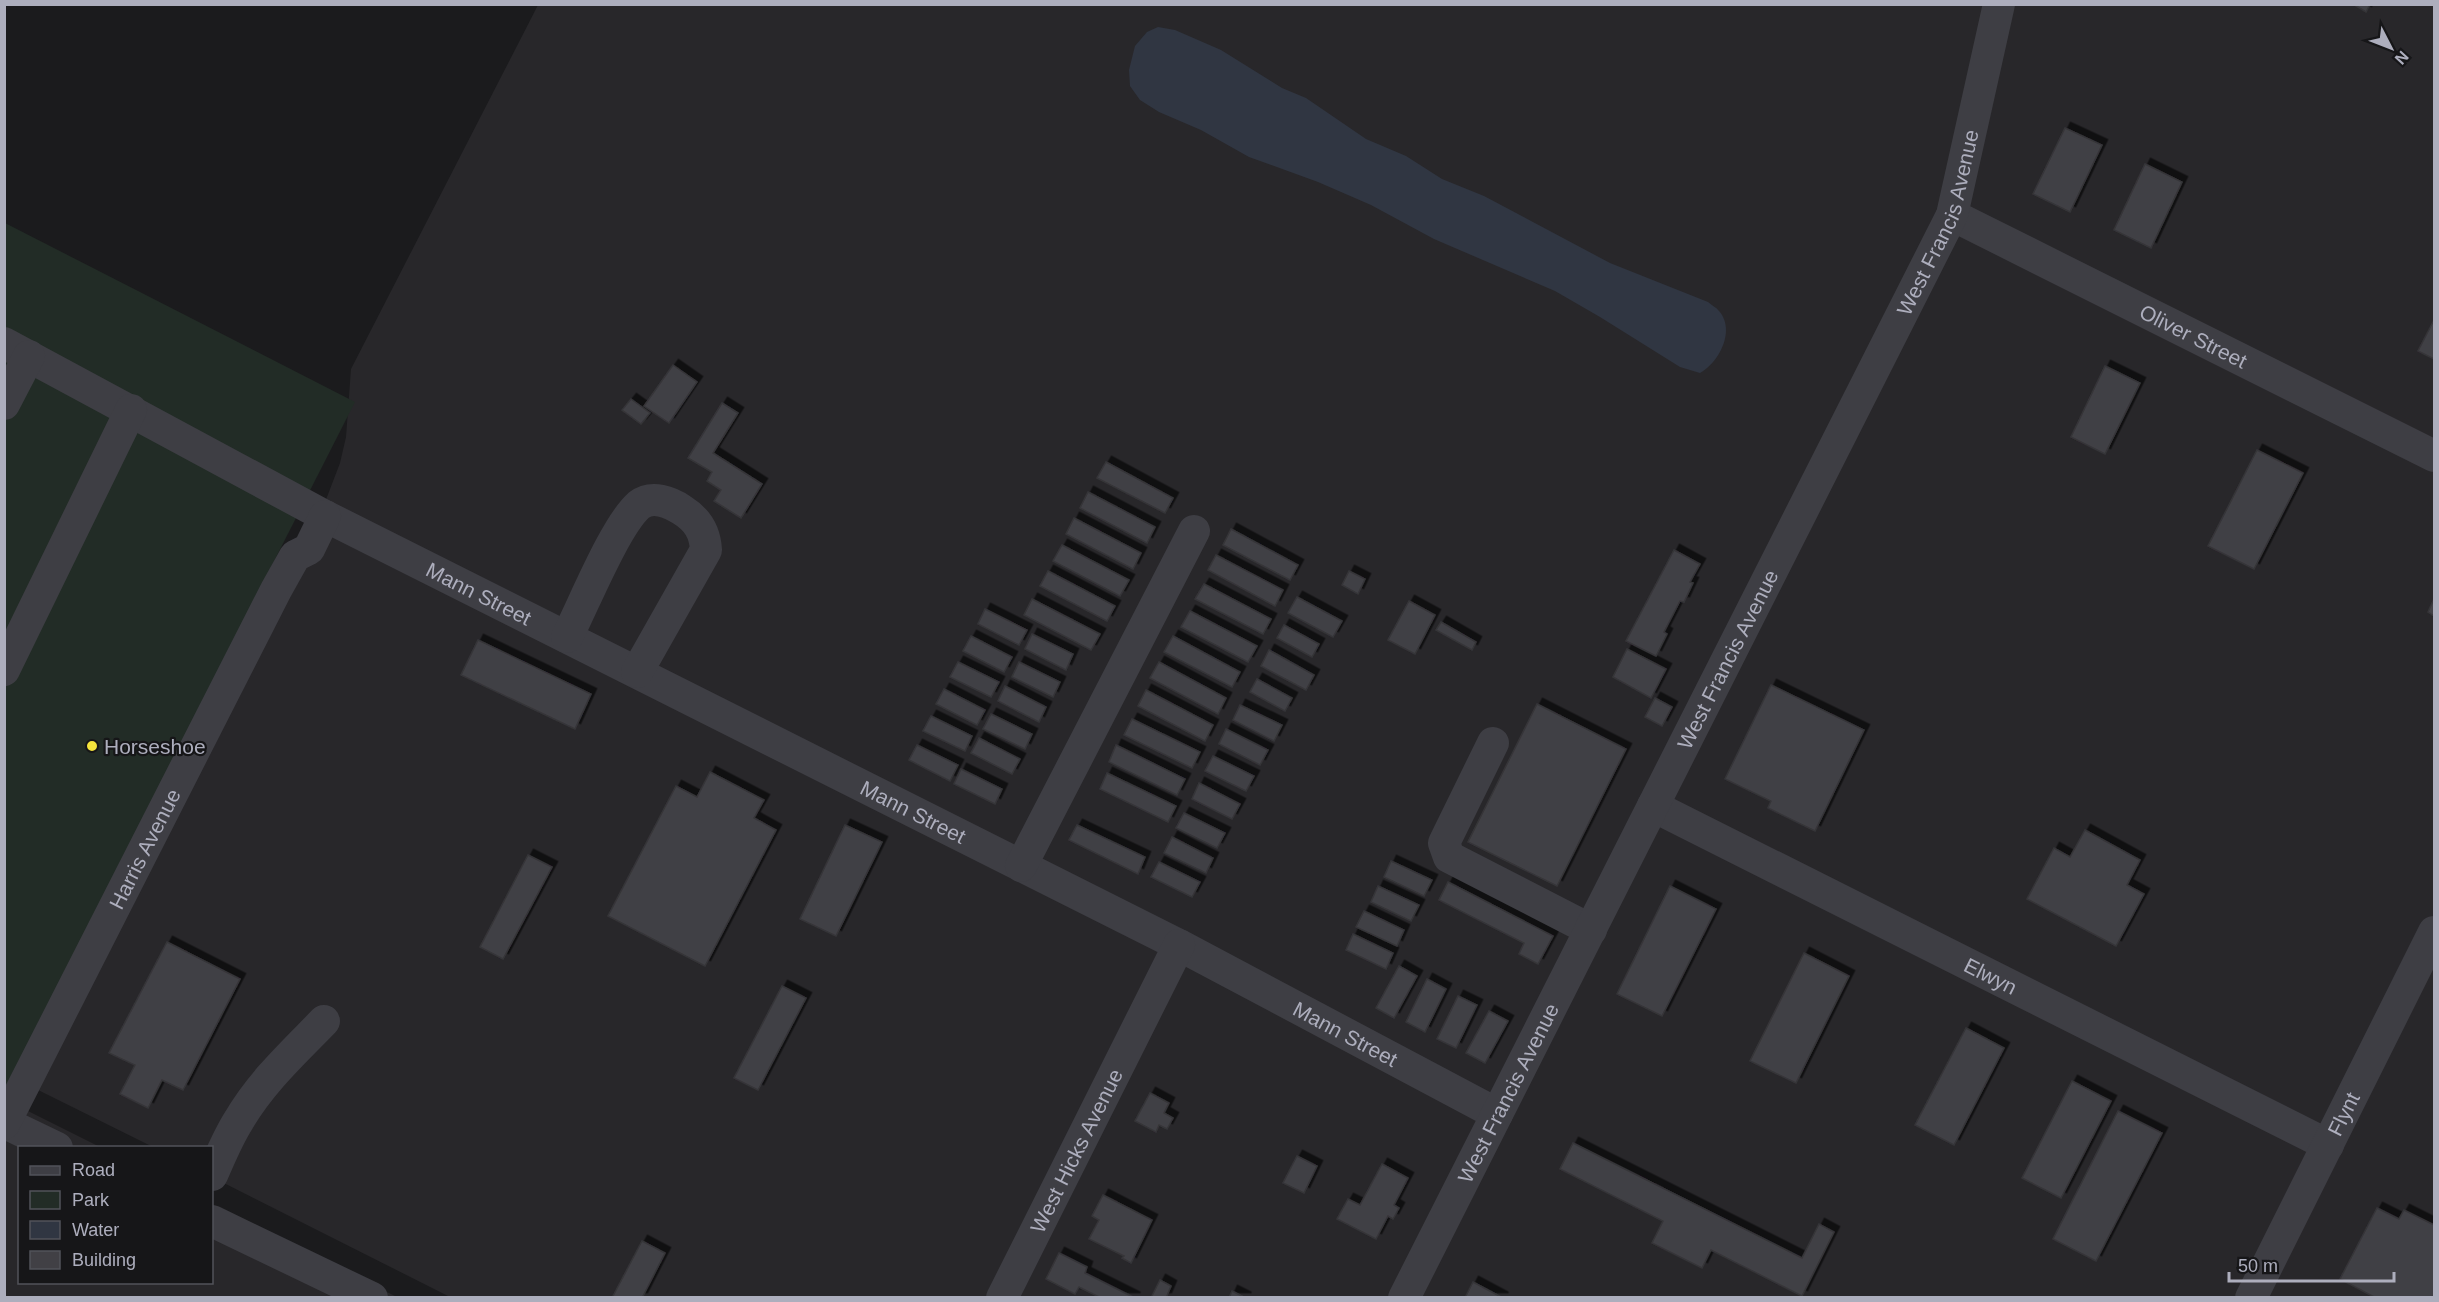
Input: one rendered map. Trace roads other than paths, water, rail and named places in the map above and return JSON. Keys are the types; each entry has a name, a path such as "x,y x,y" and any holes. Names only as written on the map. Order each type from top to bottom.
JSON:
{"street":[{"name":"West Francis Avenue","path":"1404,1298 1952,215 1999,4"},
{"name":"Oliver Street","path":"1952,215 2434,456"},
{"path":"4,404 17,350"},
{"name":"Mann Street","path":"17,350 325,516 1179,945 1497,1114"},
{"path":"4,670 131,410"},
{"path":"567,637 620,531 640,505 650,500 665,501 696,520 705,537 706,550 637,672"},
{"name":"Harris Avenue","path":"5,1123 276,590 295,556 309,549 325,516"},
{"path":"1021,866 1194,531"},
{"path":"1493,743 1444,843 1449,857 1591,930"},
{"name":"Elwyn","path":"1653,806 2328,1145"},
{"name":"Flynt","path":"2251,1298 2434,932"},
{"name":"West Hicks Avenue","path":"1002,1298 1179,945"},
{"name":"West Hicks Avenue","path":"1150,1005 1167,983 1186,971 1212,968 1237,975"},
{"path":"213,1173 238,1120 257,1094 287,1058 324,1021"},
{"path":"5,1123 53,1146"},
{"path":"213,1221 372,1298"}],"water":[{"path":"1158,27 1175,30 1221,50 1282,88 1306,98 1366,139 1406,156 1442,179 1484,196 1610,263 1708,302 1719,311 1726,327 1719,354 1700,373 1680,367 1555,291 1434,239 1371,205 1318,182 1249,157 1201,130 1159,112 1140,100 1130,86 1129,70 1135,46 1147,32"}],"place":[{"name":"Horseshoe","path":"92,746"}]}
